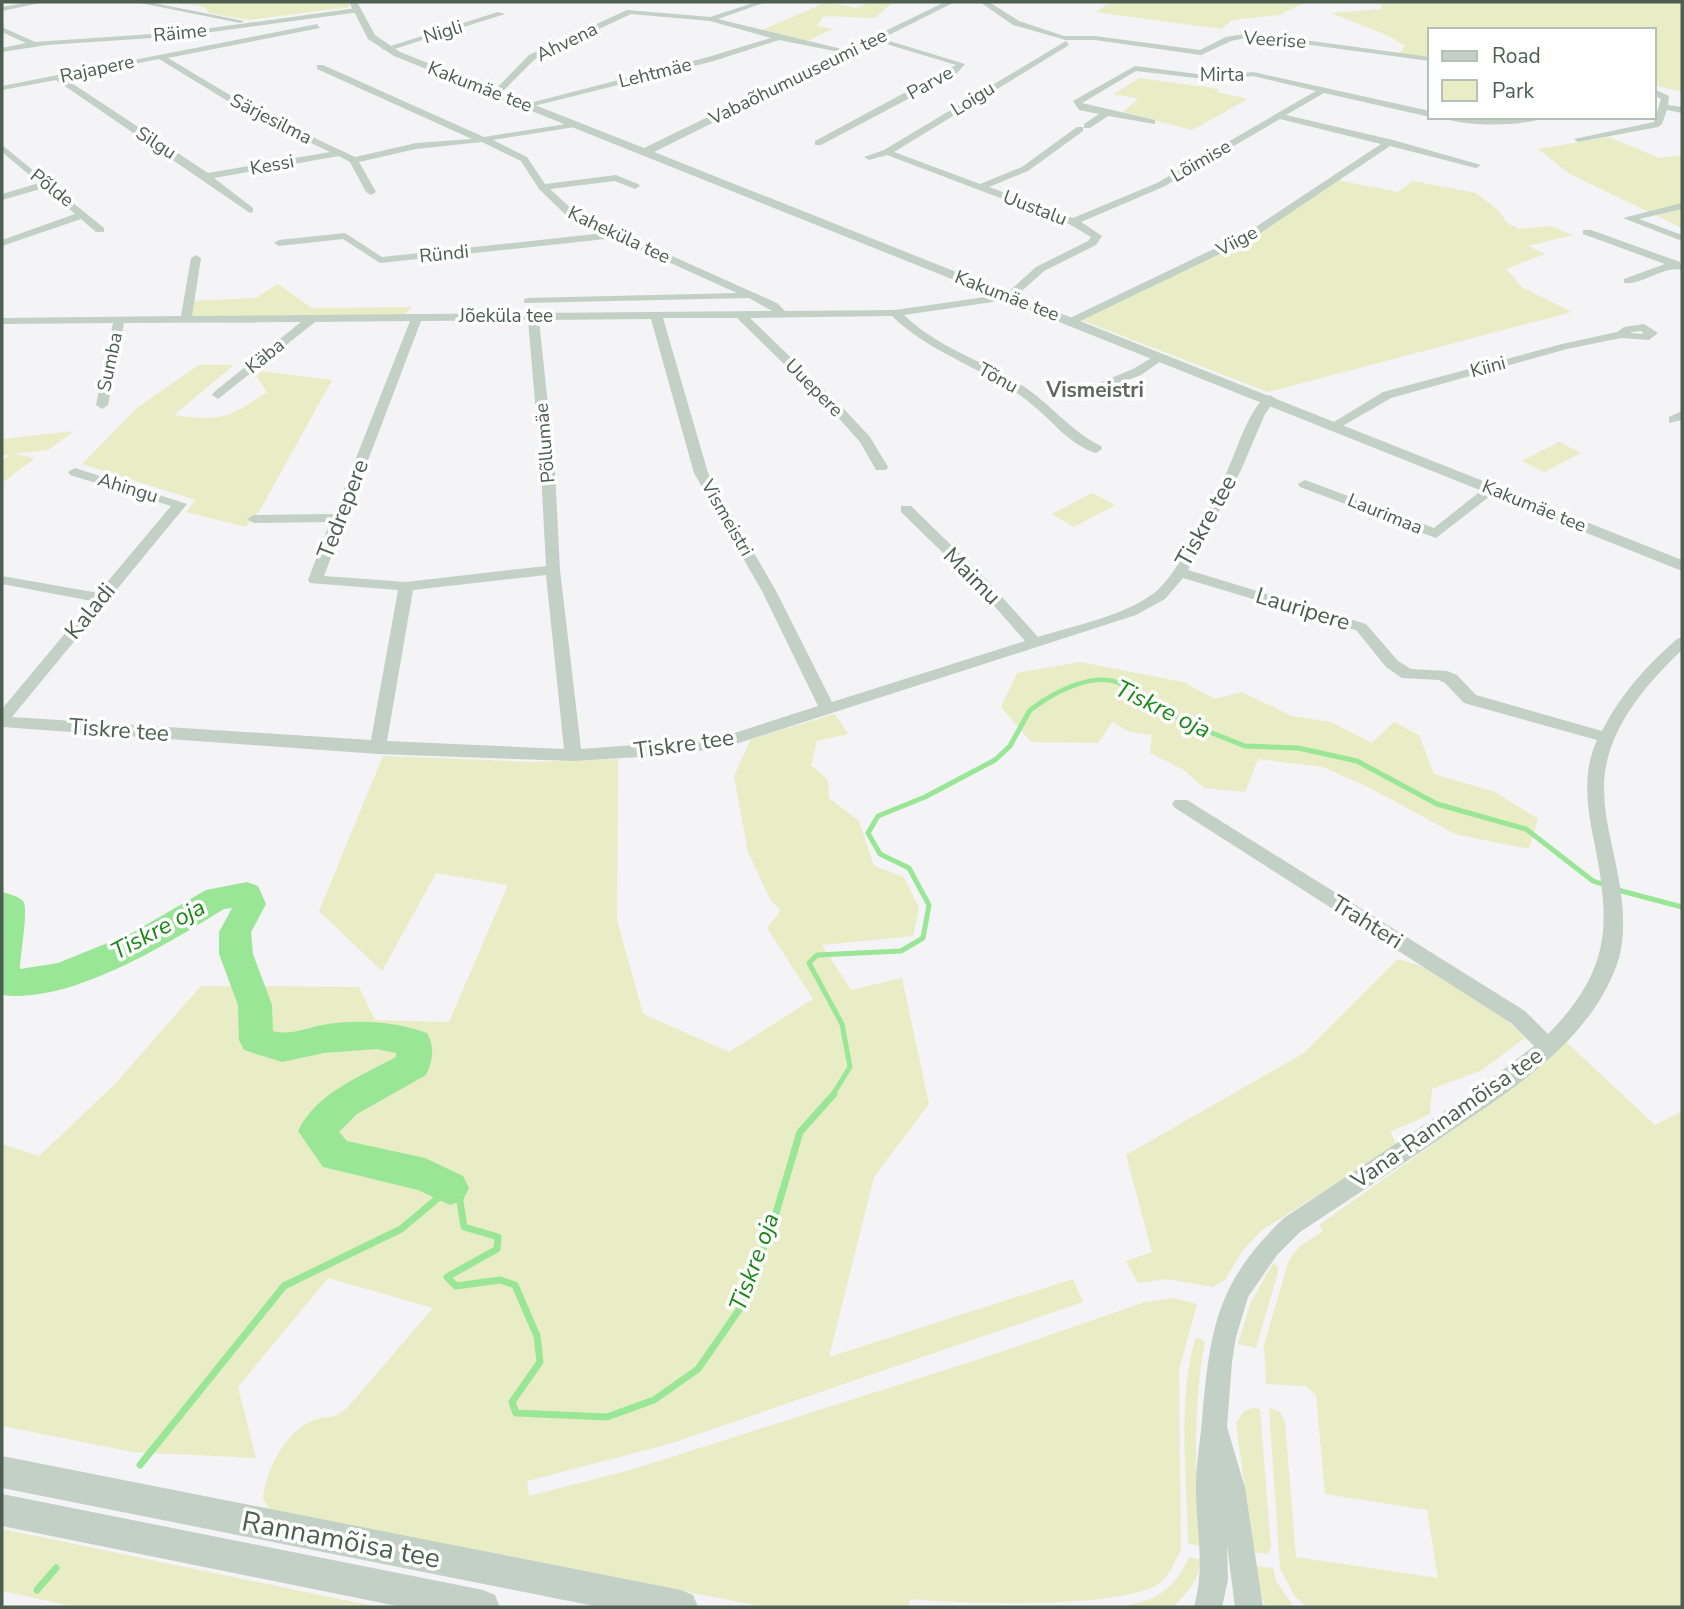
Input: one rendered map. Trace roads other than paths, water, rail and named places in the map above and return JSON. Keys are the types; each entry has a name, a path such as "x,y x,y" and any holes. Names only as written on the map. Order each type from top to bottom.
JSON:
{"street":[{"path":"2,9 41,2"},
{"path":"139,2 251,23"},
{"name":"Ahvena","path":"496,93 531,57 630,12 633,8 621,2"},
{"path":"710,19 762,2"},
{"name":"Vabaõhumuuseumi tee","path":"645,152 951,2"},
{"path":"984,2 1011,21 1063,40 1200,53"},
{"name":"Räime","path":"2,50 33,44 181,34 355,6"},
{"name":"Kakumäe tee","path":"355,6 371,37 385,49 1270,399 1682,566"},
{"name":"Lehtmäe","path":"630,12 710,19 779,38 850,52"},
{"name":"Nigli","path":"385,49 501,14"},
{"name":"Rajapere","path":"2,88 42,77 60,79 159,56 317,26"},
{"path":"2,29 33,44"},
{"name":"Veerise","path":"1175,73 1200,53 1229,39 1251,35 1428,59"},
{"name":"Lehtmäe","path":"529,106 711,59 779,38"},
{"name":"Parve","path":"818,143 954,71 961,64 876,38"},
{"name":"Loigu","path":"887,152 1063,40"},
{"path":"11,48 23,57"},
{"name":"Särjesilma","path":"159,56 252,112 354,160"},
{"name":"Kaheküla tee","path":"320,67 524,159 542,187 559,206 572,215 773,305 782,314"},
{"name":"Mirta","path":"1107,113 1082,108 1076,103 1127,70 1142,68 1213,78 1254,75 1428,114"},
{"name":"Silgu","path":"60,79 206,176 250,210"},
{"name":"Lõimise","path":"1073,222 1151,189 1323,90"},
{"path":"1578,139 1658,124 1665,96 1656,92"},
{"path":"1663,107 1682,110"},
{"path":"981,187 1025,169 1107,113 1152,122"},
{"path":"1280,116 1476,165"},
{"path":"1457,119 1474,122 1508,119"},
{"path":"371,192 354,160 416,146 484,139 575,124"},
{"name":"Viige","path":"1072,321 1249,236 1390,142"},
{"name":"Põlde","path":"3,151 47,184 100,230"},
{"path":"869,157 887,152"},
{"name":"Uustalu","path":"887,152 1073,222 1097,236 1092,243 1040,269 1009,296"},
{"name":"Kessi","path":"206,176 337,154"},
{"path":"542,187 616,178 635,186"},
{"path":"2,197 47,184"},
{"path":"1682,206 1628,218 1682,238"},
{"path":"2,243 83,215"},
{"path":"1587,232 1679,266"},
{"name":"Ründi","path":"279,243 345,236 380,260 616,235"},
{"path":"186,319 196,258"},
{"path":"1628,281 1679,266"},
{"path":"528,301 753,296"},
{"name":"Jõeküla tee","path":"6,323 895,313 1009,296"},
{"name":"Tõnu","path":"895,313 959,357 1033,399 1066,432 1096,449"},
{"name":"Uuepere","path":"740,314 839,411 865,440 881,467"},
{"name":"Vismeistri","path":"656,315 701,473 769,591 828,710"},
{"name":"Põllumäe","path":"533,316 548,472 553,570 573,755"},
{"name":"Tedrepere","path":"406,586 315,580 418,317"},
{"name":"Käba","path":"218,394 312,318"},
{"name":"Sumba","path":"102,405 119,320"},
{"name":"Kiini","path":"1335,425 1387,395 1566,346 1621,335 1645,338 1652,333 1646,328"},
{"path":"1071,397 1137,372 1162,356"},
{"name":"Tiskre tee","path":"2,720 378,748 573,755 717,744 1131,612 1160,596 1180,572 1234,470 1259,413 1270,399"},
{"name":"Ahingu","path":"75,472 180,504"},
{"name":"Laurimaa","path":"1305,484 1436,534 1492,489"},
{"name":"Kaladi","path":"2,720 180,504"},
{"name":"Maimu","path":"906,509 979,580 1035,643"},
{"path":"254,519 339,518"},
{"path":"378,748 406,586 553,570"},
{"name":"Lauripere","path":"1180,572 1361,627 1392,664 1408,674 1441,675 1451,679 1470,699 1605,737"},
{"path":"2,580 100,598"},
{"name":"Vana-Rannamõisa tee","path":"1208,1607 1213,1578 1209,1492 1219,1357 1230,1307 1246,1274 1266,1249 1292,1225 1510,1078 1548,1047 1590,998 1613,947 1610,875 1595,789 1597,761 1605,737 1656,669 1682,642"},
{"name":"Trahteri","path":"1181,804 1518,1017 1548,1047"},
{"name":"Vana-Rannamõisa tee","path":"1215,1426 1232,1488 1249,1607"},
{"name":"Rannamõisa tee","path":"2,1472 681,1607"},
{"name":"Rannamõisa tee","path":"2,1510 483,1607"}],"waterway":[{"name":"Tiskre oja","path":"1041,703 1078,684 1109,680 1153,703"},
{"name":"Tiskre oja","path":"1150,701 1182,721 1245,746 1298,748 1357,761 1437,804 1526,829 1593,881 1605,885"},
{"name":"Tiskre oja","path":"832,1096 850,1067 842,1024 809,963 817,955 901,951 923,938 929,905 909,868 880,854 868,833 878,816 925,797 995,760 1010,746 1030,710 1041,703"},
{"name":"Tiskre oja","path":"1614,889 1682,907"},
{"name":"Tiskre oja","path":"2,904 11,909 3,948 4,983 36,982 64,975 144,942 217,898 247,894 250,904 235,932 236,954 255,1005 256,1040 282,1048 324,1039 376,1035 415,1043 413,1065 344,1103 316,1131 336,1155 425,1175 450,1188"},
{"name":"Tiskre oja","path":"140,1465 284,1286 401,1229 450,1188 459,1195 464,1227 498,1237 497,1249 447,1277 456,1286 500,1280 515,1285 537,1336 540,1362 512,1402 516,1413 607,1417 654,1400 698,1369 741,1307 773,1223 800,1132 834,1094"},
{"path":"37,1590 56,1568"}],"district":[{"name":"Vismeistri","path":"1095,390"}]}
